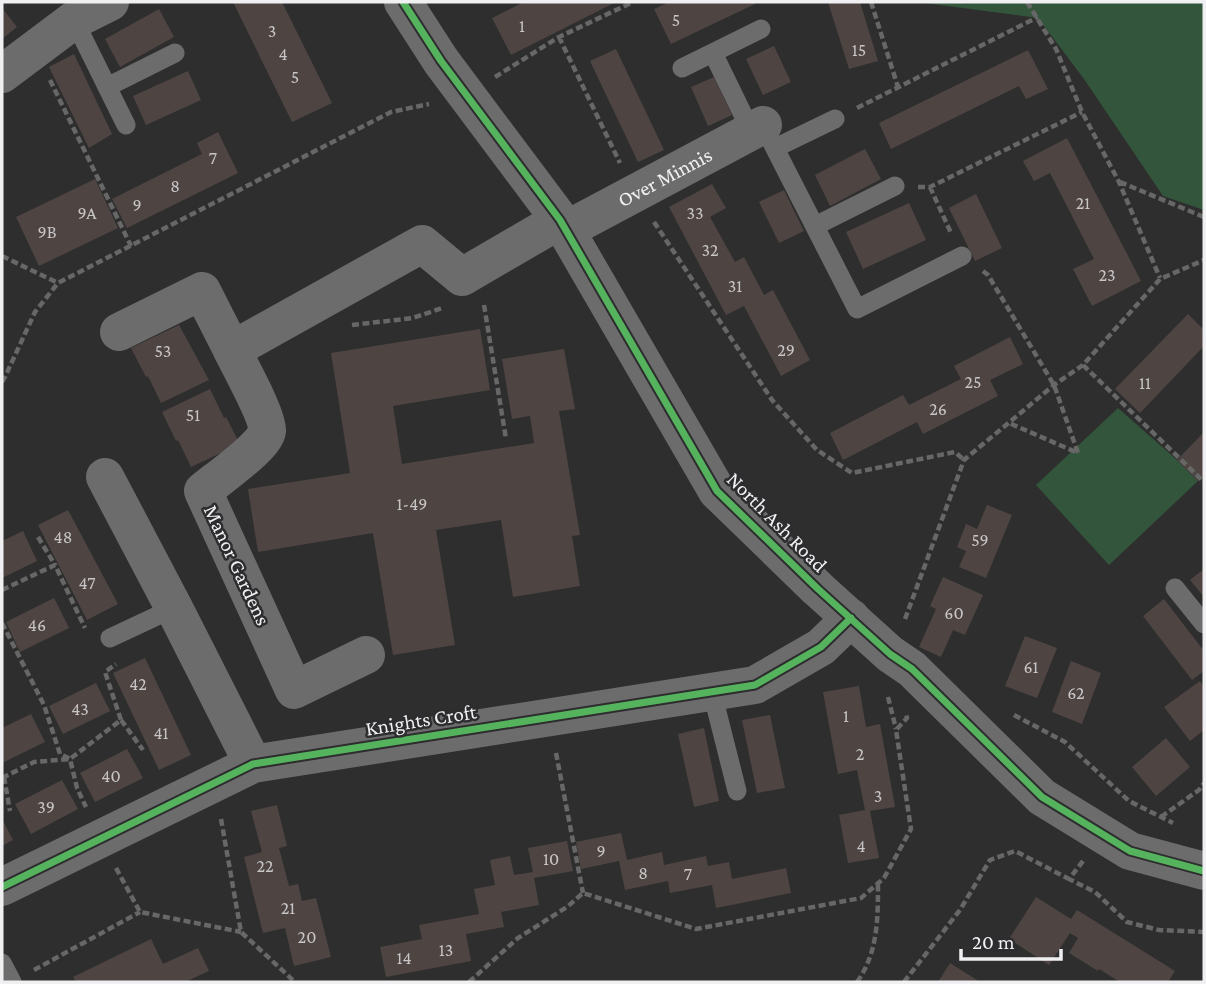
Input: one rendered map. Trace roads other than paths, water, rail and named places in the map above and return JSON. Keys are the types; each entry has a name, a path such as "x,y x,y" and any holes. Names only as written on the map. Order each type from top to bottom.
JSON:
{"street":[{"path":"2,74 74,20 110,2"},
{"name":"North Ash Road","path":"403,2 441,61 563,225 717,491 890,654 912,669 1042,797 1130,851 1204,871"},
{"name":"Over Minnis","path":"563,225 763,134"},
{"path":"232,349 422,244 462,277 563,225"},
{"name":"Manor Gardens","path":"119,332 202,291 265,419 267,433 261,443 203,491 294,690 366,655"},
{"path":"105,477 253,764"},
{"name":"Knights Croft","path":"2,887 253,764 755,685 821,647 851,618"}],"lane":[{"path":"74,20 126,125"},
{"path":"682,68 761,29"},
{"path":"713,53 763,134 858,309 962,256"},
{"path":"107,87 175,54"},
{"path":"763,134 835,119"},
{"path":"815,226 895,186"},
{"path":"1175,588 1204,624"},
{"path":"110,638 174,608"},
{"path":"712,692 737,791"},
{"path":"2,963 18,979"}]}
